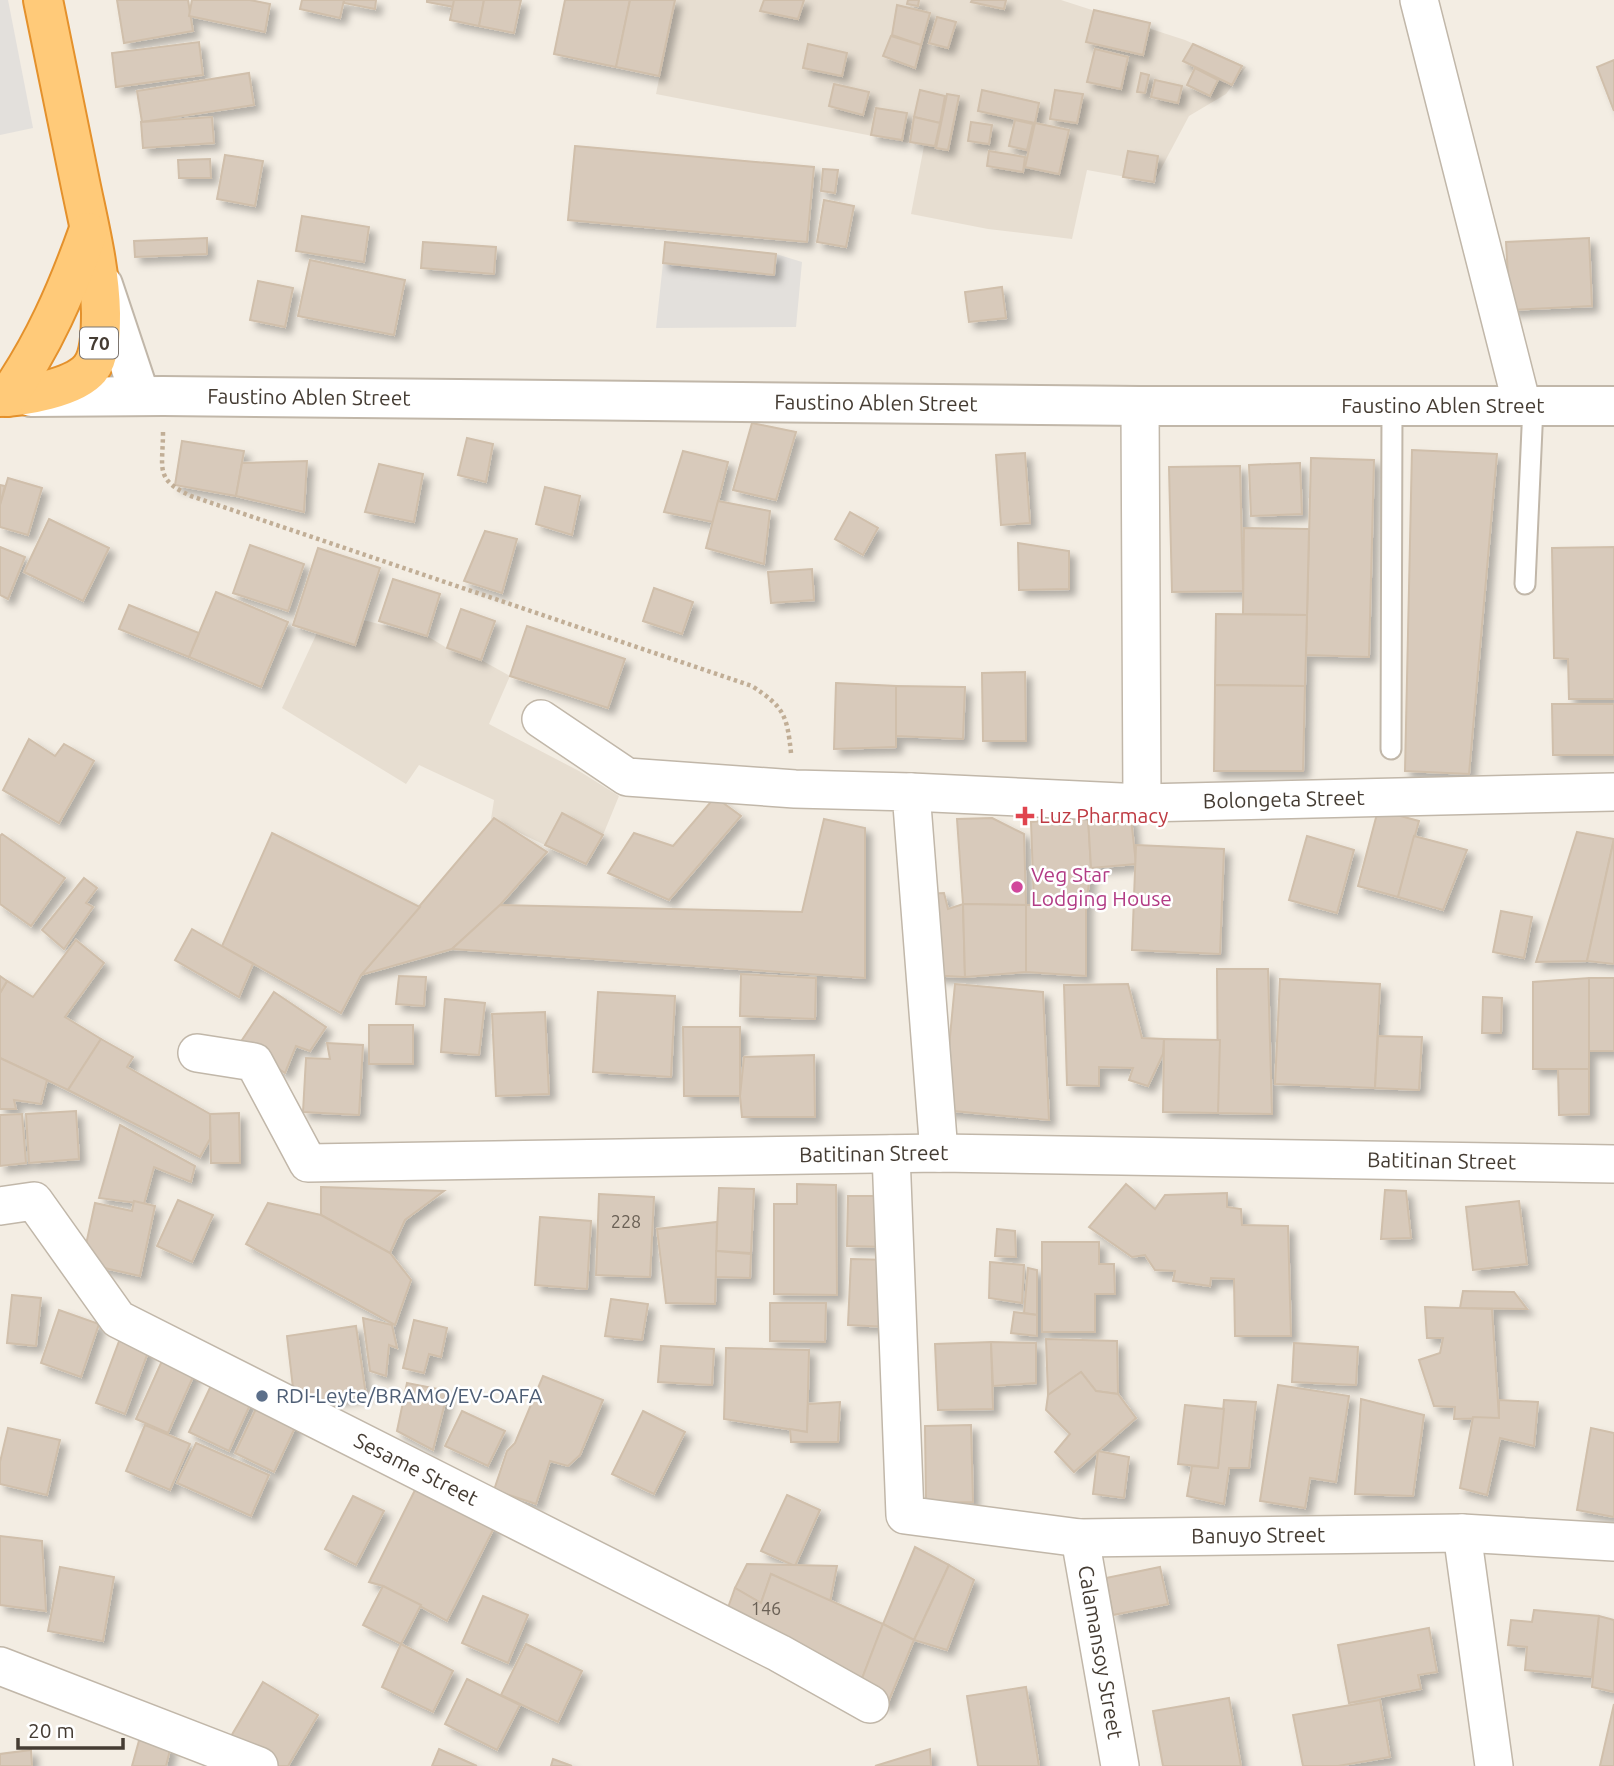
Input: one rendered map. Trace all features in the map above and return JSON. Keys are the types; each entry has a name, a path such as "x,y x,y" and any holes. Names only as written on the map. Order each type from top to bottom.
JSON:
{"highway":[{"name":"70","path":"4,397 69,383 91,368 97,354 101,326 93,244 43,0"},
{"name":"70","path":"4,397 33,358 93,244"}],"street":[{"path":"1419,0 1528,405"},
{"path":"93,244 151,396"},
{"name":"Faustino Ablen Street","path":"4,397 151,396 1140,406 1614,406"},
{"path":"1140,406 1142,803"},
{"name":"Bolongeta Street","path":"541,719 627,777 795,789 1142,803 1614,792"},
{"path":"912,792 939,1153"},
{"name":"Batitinan Street","path":"197,1052 254,1062 308,1163 939,1153 1614,1164"},
{"name":"Banuyo Street","path":"891,1154 905,1515 1080,1538 1462,1533 1614,1542"},
{"name":"Sesame Street","path":"0,1206 34,1201 118,1319 779,1653 870,1704"},
{"path":"1462,1533 1494,1766"},
{"name":"Calamansoy Street","path":"1080,1538 1120,1766"},
{"path":"0,1666 259,1766"}],"lane":[{"path":"1525,584 1528,405"},
{"path":"1391,749 1392,406"}],"path":[{"path":"151,396 165,480 172,487 217,505 752,686 772,699 783,713 789,732 795,789"}],"shaded area":[{"path":"0,0 8,0 33,128 0,135"},
{"path":"675,0 1061,0 1185,40 1246,67 1226,94 1189,116 1154,182 1087,170 1072,239 988,229 911,214 924,146 656,94"},
{"path":"776,254 802,262 796,327 656,328 663,263 774,275"},
{"path":"363,620 427,636 447,648 481,660 510,676 489,724 579,771 619,796 603,835 562,814 545,845 491,819 494,800 419,765 406,784 282,708 317,633"}],"building":[{"path":"117,0 188,0 193,31 124,43"},
{"path":"192,0 250,0 270,4 265,32 189,16"},
{"path":"302,0 344,0 340,18 300,9"},
{"path":"344,0 376,0 375,9 344,3"},
{"path":"427,0 455,0 454,7"},
{"path":"454,0 484,0 479,26 450,20"},
{"path":"484,0 521,0 514,33 479,26"},
{"path":"565,0 630,0 616,67 554,54"},
{"path":"630,0 675,0 659,76 616,67"},
{"path":"764,0 804,0 798,19 760,11"},
{"path":"908,0 919,0 918,6 907,4"},
{"path":"1006,0 1004,9 971,2"},
{"path":"897,5 930,13 921,45 892,35"},
{"path":"1094,10 1150,23 1143,55 1086,42"},
{"path":"937,17 956,22 948,48 929,43"},
{"path":"891,36 921,45 915,68 883,56"},
{"path":"199,42 203,75 116,87 112,53"},
{"path":"808,44 847,53 842,76 803,68"},
{"path":"1193,44 1242,66 1232,85 1183,61"},
{"path":"1095,49 1128,57 1121,89 1087,82"},
{"path":"1614,60 1614,111 1597,67"},
{"path":"1195,68 1218,80 1210,96 1187,85"},
{"path":"249,73 254,105 142,122 137,91"},
{"path":"1141,73 1149,75 1145,93 1137,92"},
{"path":"1155,80 1182,86 1178,103 1151,97"},
{"path":"834,84 869,92 863,115 829,106"},
{"path":"920,90 945,96 940,123 914,117"},
{"path":"982,90 1039,103 1035,123 978,111"},
{"path":"1055,90 1083,94 1077,123 1050,119"},
{"path":"947,94 959,96 948,150 936,148"},
{"path":"876,108 907,113 902,140 871,135"},
{"path":"212,117 214,143 143,148 141,122"},
{"path":"914,117 940,123 935,146 910,142"},
{"path":"1015,120 1033,124 1027,150 1009,146"},
{"path":"971,122 992,125 989,144 968,141"},
{"path":"1035,123 1069,130 1059,174 1025,167"},
{"path":"575,146 814,167 807,242 568,220"},
{"path":"989,151 1025,157 1023,172 987,166"},
{"path":"1128,151 1158,156 1154,182 1123,177"},
{"path":"225,155 263,161 255,206 217,199"},
{"path":"210,159 211,178 179,178 178,160"},
{"path":"823,169 838,170 835,193 821,191"},
{"path":"824,200 854,206 846,247 817,242"},
{"path":"302,216 369,227 364,262 296,251"},
{"path":"207,238 207,254 135,257 134,241"},
{"path":"1589,238 1592,306 1510,310 1506,242"},
{"path":"423,242 496,247 494,274 421,268"},
{"path":"665,242 776,254 774,275 663,263"},
{"path":"310,260 405,280 394,335 298,316"},
{"path":"258,281 293,288 285,327 250,320"},
{"path":"1002,287 1006,318 969,322 965,292"},
{"path":"752,423 796,432 776,500 733,490"},
{"path":"467,438 493,444 486,482 458,475"},
{"path":"182,441 244,451 236,496 175,485"},
{"path":"1412,450 1497,454 1469,774 1405,771"},
{"path":"683,451 728,462 713,522 664,512"},
{"path":"1025,453 1030,523 1001,525 996,455"},
{"path":"1311,458 1374,460 1369,657 1306,655"},
{"path":"307,461 304,512 236,496 242,463"},
{"path":"1300,463 1302,514 1251,516 1249,465"},
{"path":"379,464 423,474 414,522 365,512"},
{"path":"1240,466 1243,591 1172,592 1169,467"},
{"path":"8,478 42,488 28,535 0,527 0,505"},
{"path":"0,485 5,486 0,504"},
{"path":"545,487 580,496 572,535 536,524"},
{"path":"718,501 770,511 764,564 706,548"},
{"path":"850,512 878,528 863,555 835,539"},
{"path":"49,519 109,548 83,601 24,572"},
{"path":"1244,528 1309,529 1307,615 1243,614"},
{"path":"485,531 517,539 502,593 464,581"},
{"path":"1018,543 1069,551 1069,589 1019,590"},
{"path":"250,545 304,564 288,611 233,593"},
{"path":"0,547 25,557 8,599 0,595"},
{"path":"1614,547 1614,699 1569,699 1568,659 1554,658 1552,548"},
{"path":"318,548 380,568 355,645 293,625"},
{"path":"812,569 814,600 771,603 768,572"},
{"path":"393,579 440,594 427,636 379,621"},
{"path":"654,588 693,602 682,634 643,621"},
{"path":"216,592 288,622 261,687 189,657"},
{"path":"129,605 199,633 189,657 119,629"},
{"path":"461,609 495,621 481,660 447,648"},
{"path":"1216,614 1307,615 1305,686 1215,685"},
{"path":"527,626 625,659 608,708 510,676"},
{"path":"1025,672 1026,741 983,741 982,673"},
{"path":"836,683 896,686 896,747 834,749"},
{"path":"1215,685 1305,686 1303,771 1214,771"},
{"path":"896,686 965,687 963,739 896,736"},
{"path":"1552,704 1614,704 1614,755 1553,755"},
{"path":"29,739 55,756 64,744 94,761 59,823 3,790"},
{"path":"715,797 741,816 669,900 608,873 634,833 673,846"},
{"path":"1378,810 1419,821 1398,897 1358,886"},
{"path":"562,813 603,835 586,864 545,845"},
{"path":"1088,817 1091,868 1086,905 1034,905 1031,822"},
{"path":"1088,817 1131,818 1136,864 1091,868"},
{"path":"494,818 547,852 500,905 452,949 361,975"},
{"path":"992,818 1024,834 1026,905 963,904 957,819"},
{"path":"824,819 865,828 865,978 452,949 500,905 802,912"},
{"path":"1577,832 1614,839 1587,961 1536,962"},
{"path":"272,833 420,907 361,975 341,1013 222,946"},
{"path":"2,834 65,878 31,926 0,904"},
{"path":"1307,836 1354,850 1337,913 1289,900"},
{"path":"1414,836 1467,850 1443,910 1398,897"},
{"path":"1614,839 1614,964 1587,961"},
{"path":"1136,845 1224,849 1220,954 1132,950"},
{"path":"84,878 97,888 86,903 93,907 64,949 42,930"},
{"path":"944,893 948,909 963,904 965,977 926,975 925,894"},
{"path":"963,904 1026,905 1026,972 965,977"},
{"path":"1026,905 1086,905 1086,976 1026,972"},
{"path":"1501,911 1532,917 1524,958 1493,952"},
{"path":"192,929 253,964 239,997 175,960"},
{"path":"76,940 104,963 65,1017 101,1039 68,1090 0,1058 0,993 7,981 33,997"},
{"path":"1217,969 1268,969 1272,1114 1218,1113"},
{"path":"741,974 816,978 815,1019 740,1016"},
{"path":"0,976 7,981 0,993"},
{"path":"399,976 426,977 424,1006 396,1004"},
{"path":"1589,978 1589,1069 1533,1069 1533,982"},
{"path":"1589,978 1614,978 1614,1051 1589,1051"},
{"path":"1280,979 1380,984 1375,1088 1275,1084"},
{"path":"955,984 1043,992 1049,1120 943,1110"},
{"path":"1128,984 1142,1038 1164,1039 1163,1054 1148,1086 1129,1080 1133,1068 1099,1067 1099,1086 1067,1085 1064,985"},
{"path":"274,992 326,1027 310,1051 296,1046 285,1073 240,1043"},
{"path":"598,992 675,996 671,1077 593,1072"},
{"path":"1483,997 1502,998 1501,1033 1482,1033"},
{"path":"445,999 485,1003 479,1055 441,1052"},
{"path":"545,1012 549,1094 496,1096 492,1014"},
{"path":"369,1025 413,1025 413,1064 369,1064"},
{"path":"683,1027 740,1027 740,1096 684,1096"},
{"path":"1378,1036 1422,1037 1419,1090 1375,1088"},
{"path":"101,1039 133,1057 127,1067 210,1114 210,1139 200,1157 68,1090"},
{"path":"1164,1039 1220,1040 1218,1113 1163,1112"},
{"path":"327,1043 363,1045 359,1115 303,1112 306,1058 330,1059"},
{"path":"814,1055 815,1117 742,1117 740,1096 744,1057"},
{"path":"0,1058 47,1080 41,1104 14,1100 16,1109 0,1109"},
{"path":"1558,1069 1589,1069 1589,1114 1559,1115"},
{"path":"76,1111 79,1159 29,1163 26,1114"},
{"path":"239,1113 240,1163 211,1163 210,1114"},
{"path":"22,1114 26,1163 0,1166 0,1115"},
{"path":"120,1125 195,1166 191,1182 154,1167 144,1204 99,1198"},
{"path":"797,1184 836,1185 837,1295 774,1294 774,1204 797,1204"},
{"path":"1126,1184 1155,1209 1165,1195 1227,1193 1227,1207 1241,1209 1242,1225 1288,1226 1291,1336 1235,1336 1234,1279 1211,1278 1210,1286 1173,1281 1175,1271 1155,1270 1145,1255 1132,1257 1089,1227"},
{"path":"321,1187 444,1191 405,1220 390,1253 321,1215"},
{"path":"719,1188 754,1189 751,1253 716,1251"},
{"path":"1385,1190 1406,1191 1411,1238 1381,1239"},
{"path":"599,1194 654,1197 650,1277 596,1275"},
{"path":"848,1196 889,1196 889,1247 847,1246"},
{"path":"178,1200 213,1215 192,1262 157,1246"},
{"path":"134,1201 155,1206 140,1276 82,1263 95,1203 132,1211"},
{"path":"1519,1201 1527,1264 1473,1270 1466,1207"},
{"path":"268,1203 321,1215 390,1253 411,1280 395,1325 246,1244"},
{"path":"540,1217 591,1221 587,1289 535,1285"},
{"path":"717,1222 715,1304 666,1303 657,1229"},
{"path":"997,1229 1015,1231 1016,1257 995,1256"},
{"path":"1042,1242 1099,1242 1099,1264 1114,1264 1115,1294 1095,1294 1095,1332 1042,1332"},
{"path":"716,1251 751,1254 750,1278 716,1277"},
{"path":"851,1259 891,1260 889,1327 848,1325"},
{"path":"990,1262 1024,1265 1022,1303 989,1298"},
{"path":"1028,1268 1037,1270 1037,1315 1024,1313"},
{"path":"1463,1291 1514,1292 1527,1309 1460,1308"},
{"path":"12,1295 41,1298 36,1346 7,1343"},
{"path":"611,1299 648,1304 642,1340 605,1336"},
{"path":"770,1303 826,1303 825,1342 770,1341"},
{"path":"1425,1307 1492,1309 1499,1418 1454,1419 1455,1407 1434,1406 1419,1360 1440,1353 1443,1338 1427,1338"},
{"path":"59,1310 99,1324 81,1377 41,1363"},
{"path":"1014,1312 1037,1315 1037,1336 1011,1333"},
{"path":"363,1318 392,1325 397,1348 389,1345 386,1376 370,1371"},
{"path":"414,1320 447,1328 441,1357 429,1354 424,1373 403,1368"},
{"path":"356,1326 366,1395 295,1405 287,1336"},
{"path":"121,1336 150,1347 125,1414 96,1403"},
{"path":"1046,1339 1117,1341 1118,1394 1096,1391 1081,1372 1048,1395"},
{"path":"991,1342 993,1409 938,1410 935,1344"},
{"path":"991,1342 1036,1343 1036,1383 993,1386"},
{"path":"1294,1343 1358,1347 1356,1385 1292,1382"},
{"path":"661,1346 714,1349 712,1385 658,1382"},
{"path":"726,1348 809,1350 807,1432 724,1419"},
{"path":"165,1354 197,1368 168,1433 136,1419"},
{"path":"1081,1372 1096,1391 1118,1394 1136,1418 1074,1472 1055,1452 1070,1434 1046,1410 1048,1395"},
{"path":"216,1375 255,1394 229,1451 189,1432"},
{"path":"543,1376 603,1400 580,1455 568,1466 550,1461 536,1504 494,1490 507,1451 515,1443"},
{"path":"407,1383 448,1391 433,1450 397,1431"},
{"path":"1278,1385 1349,1396 1336,1482 1310,1478 1305,1508 1260,1501"},
{"path":"262,1396 301,1415 274,1472 235,1453"},
{"path":"1361,1399 1424,1415 1413,1496 1355,1494"},
{"path":"1224,1400 1256,1402 1249,1468 1229,1468 1224,1504 1187,1496 1192,1466 1218,1468"},
{"path":"1499,1400 1538,1402 1534,1446 1500,1438 1487,1495 1460,1488 1473,1417 1499,1418"},
{"path":"840,1402 838,1442 791,1442 790,1429 807,1432 808,1404"},
{"path":"1185,1405 1224,1409 1218,1468 1178,1464"},
{"path":"462,1411 505,1431 488,1466 445,1446"},
{"path":"643,1411 685,1432 654,1494 612,1474"},
{"path":"145,1425 190,1444 170,1490 126,1471"},
{"path":"971,1425 973,1502 926,1503 925,1426"},
{"path":"8,1428 60,1440 47,1495 0,1484 0,1462"},
{"path":"1591,1428 1614,1433 1614,1517 1577,1510"},
{"path":"196,1443 269,1475 251,1516 177,1483"},
{"path":"1098,1451 1129,1457 1124,1498 1093,1494"},
{"path":"416,1488 495,1526 447,1621 383,1586 369,1582"},
{"path":"787,1495 820,1510 795,1566 761,1551"},
{"path":"353,1496 384,1511 356,1565 325,1549"},
{"path":"0,1536 42,1541 46,1611 0,1605"},
{"path":"915,1547 949,1565 914,1640 883,1624"},
{"path":"747,1564 837,1566 830,1602 771,1574 761,1603 735,1588"},
{"path":"949,1565 974,1580 947,1650 914,1640"},
{"path":"60,1567 114,1577 103,1641 48,1631"},
{"path":"1160,1567 1168,1604 1113,1615 1106,1578"},
{"path":"771,1574 883,1624 858,1689 724,1619 735,1588 761,1603"},
{"path":"383,1586 421,1605 401,1644 363,1625"},
{"path":"483,1596 528,1615 508,1663 462,1643"},
{"path":"1534,1610 1599,1616 1592,1677 1525,1670 1527,1647 1508,1645 1511,1620 1532,1622"},
{"path":"1599,1616 1614,1620 1614,1692 1592,1687"},
{"path":"883,1624 914,1640 887,1705 858,1689"},
{"path":"1429,1628 1437,1672 1418,1675 1421,1689 1349,1703 1338,1645"},
{"path":"401,1644 453,1671 433,1712 382,1687"},
{"path":"526,1644 582,1671 558,1722 501,1695"},
{"path":"467,1679 520,1705 497,1750 445,1724"},
{"path":"263,1682 318,1715 288,1766 276,1766 230,1738"},
{"path":"1026,1687 1039,1766 978,1766 967,1696"},
{"path":"1229,1698 1241,1766 1163,1766 1153,1711"},
{"path":"1380,1700 1390,1757 1338,1766 1303,1766 1293,1715"},
{"path":"1614,1704 1614,1766 1600,1766"},
{"path":"140,1737 171,1746 166,1766 132,1766"},
{"path":"439,1749 477,1766 432,1766"},
{"path":"930,1749 931,1766 875,1766"},
{"path":"31,1750 32,1766 0,1766 0,1754"},
{"path":"553,1759 572,1766 551,1766"}],"place":[{"name":"Luz Pharmacy","path":"1025,816"},
{"name":"Veg Star Lodging House","path":"1017,887"},
{"name":"RDI-Leyte/BRAMO/EV-OAFA","path":"262,1396"}]}
